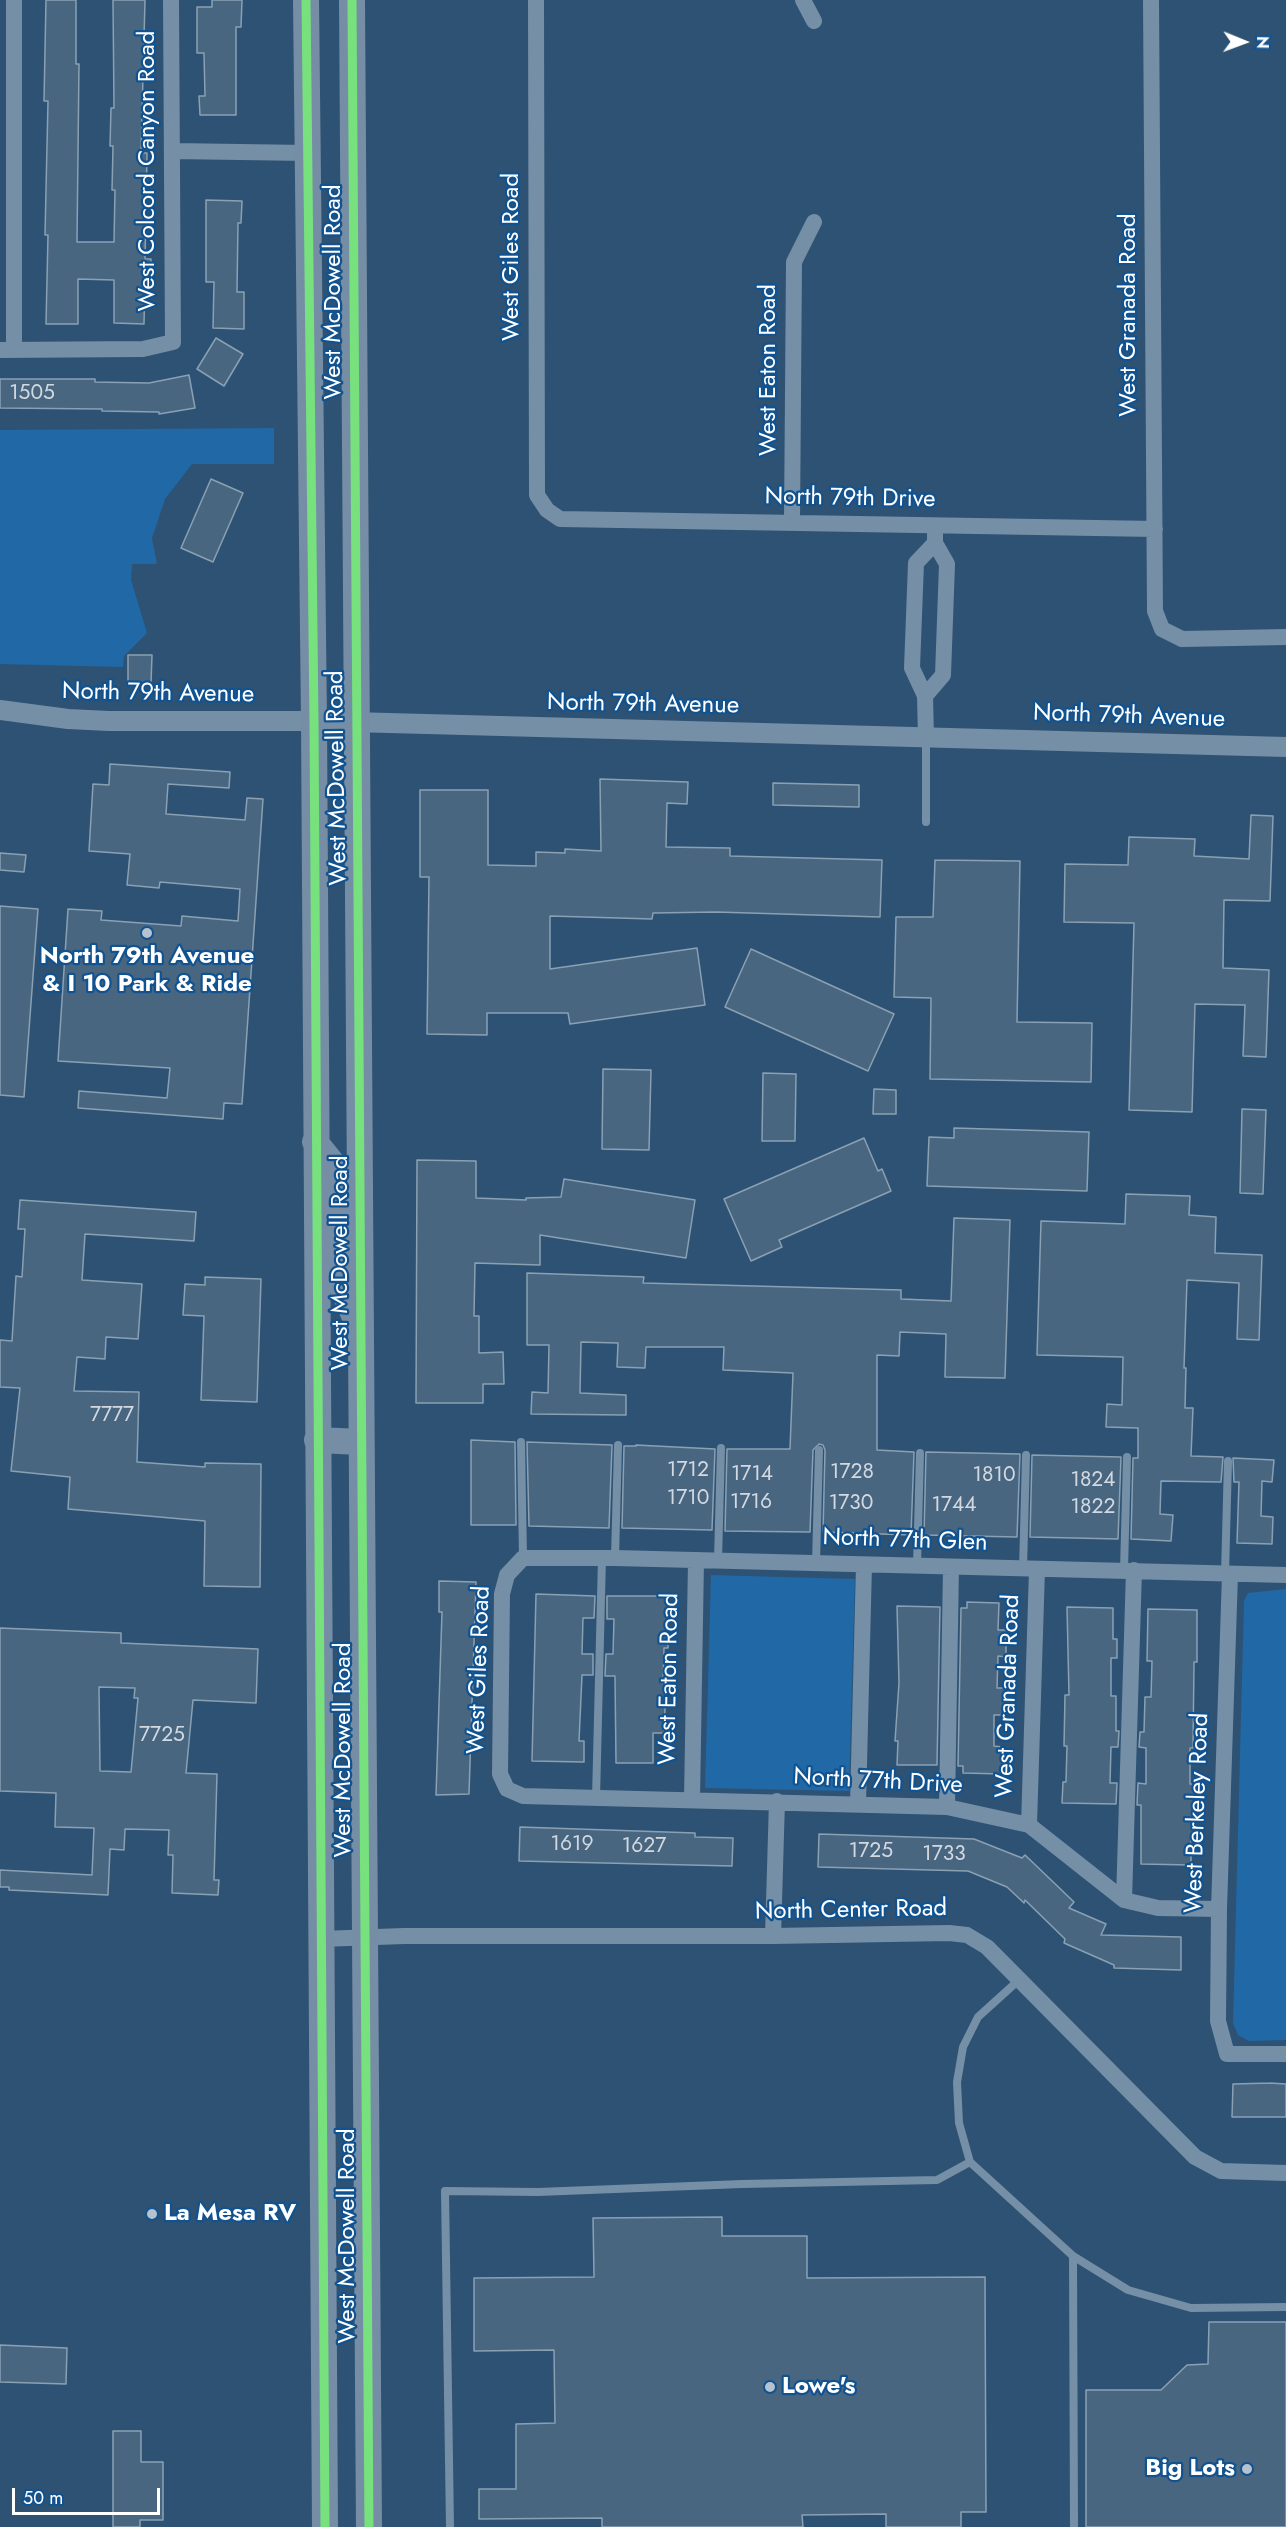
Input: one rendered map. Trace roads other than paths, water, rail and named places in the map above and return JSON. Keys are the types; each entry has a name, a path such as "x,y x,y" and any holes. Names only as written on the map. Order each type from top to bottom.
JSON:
{"main road":[{"name":"West McDowell Road","path":"306,0 314,721 325,2527"},
{"name":"West McDowell Road","path":"352,0 369,2527"},
{"path":"315,1142 332,1163 336,1189 340,1282 360,1328"},
{"path":"317,1440 361,1442"}],"street":[{"path":"7,350 14,0"},
{"name":"West Colcord Canyon Road","path":"7,350 143,349 172,342 171,0"},
{"name":"West Giles Road","path":"536,0 537,495 547,510"},
{"path":"803,0 814,21"},
{"name":"West Granada Road","path":"1151,0 1155,611 1162,629 1182,639 1286,637"},
{"path":"172,151 308,153"},
{"name":"West Eaton Road","path":"792,522 794,262 814,222"},
{"name":"North 79th Drive","path":"547,510 560,519 1155,529"},
{"path":"925,696 943,675 947,564 935,543 936,525"},
{"path":"926,737 925,696 912,668 916,563 935,543"},
{"name":"North 79th Avenue","path":"0,710 99,721 314,721 1286,747"},
{"name":"West Giles Road","path":"507,1789 500,1774 502,1593 507,1575 523,1558"},
{"name":"North 77th Glen","path":"523,1558 718,1560 1286,1575"},
{"name":"West Eaton Road","path":"692,1800 696,1560"},
{"path":"858,1804 864,1565"},
{"path":"947,1807 951,1567"},
{"name":"West Granada Road","path":"1029,1825 1030,1569"},
{"path":"1124,1900 1129,1570"},
{"name":"West Berkeley Road","path":"1227,1574 1218,2021 1227,2054 1286,2054"},
{"name":"North 77th Drive","path":"507,1789 523,1796 947,1807 1029,1825 1124,1900 1158,1908 1219,1909"},
{"path":"772,1936 777,1801"},
{"name":"North Center Road","path":"321,1939 365,1936 772,1936 949,1933 967,1935 987,1947 1020,1979 1195,2157 1221,2171 1286,2173"}],"lane":[{"path":"926,737 926,822"},
{"path":"521,1442 523,1558"},
{"path":"596,1798 608,1558 618,1445"},
{"path":"718,1560 721,1448"},
{"path":"816,1563 819,1450"},
{"path":"917,1566 920,1453"},
{"path":"1026,1455 1030,1569"},
{"path":"1127,1457 1129,1570"},
{"path":"1227,1574 1228,1461"},
{"path":"1020,1979 978,2017 963,2047 957,2082 959,2123 970,2162 1073,2256 1128,2290 1191,2308 1286,2307"},
{"path":"450,2527 445,2191 538,2192 742,2184 938,2180 970,2162"},
{"path":"1073,2256 1074,2527"}],"place":[{"name":"North 79th Avenue & I 10 Park & Ride","path":"147,933"},
{"name":"La Mesa RV","path":"152,2214"},
{"name":"Lowe's","path":"770,2387"},
{"name":"Big Lots","path":"1247,2469"}]}
